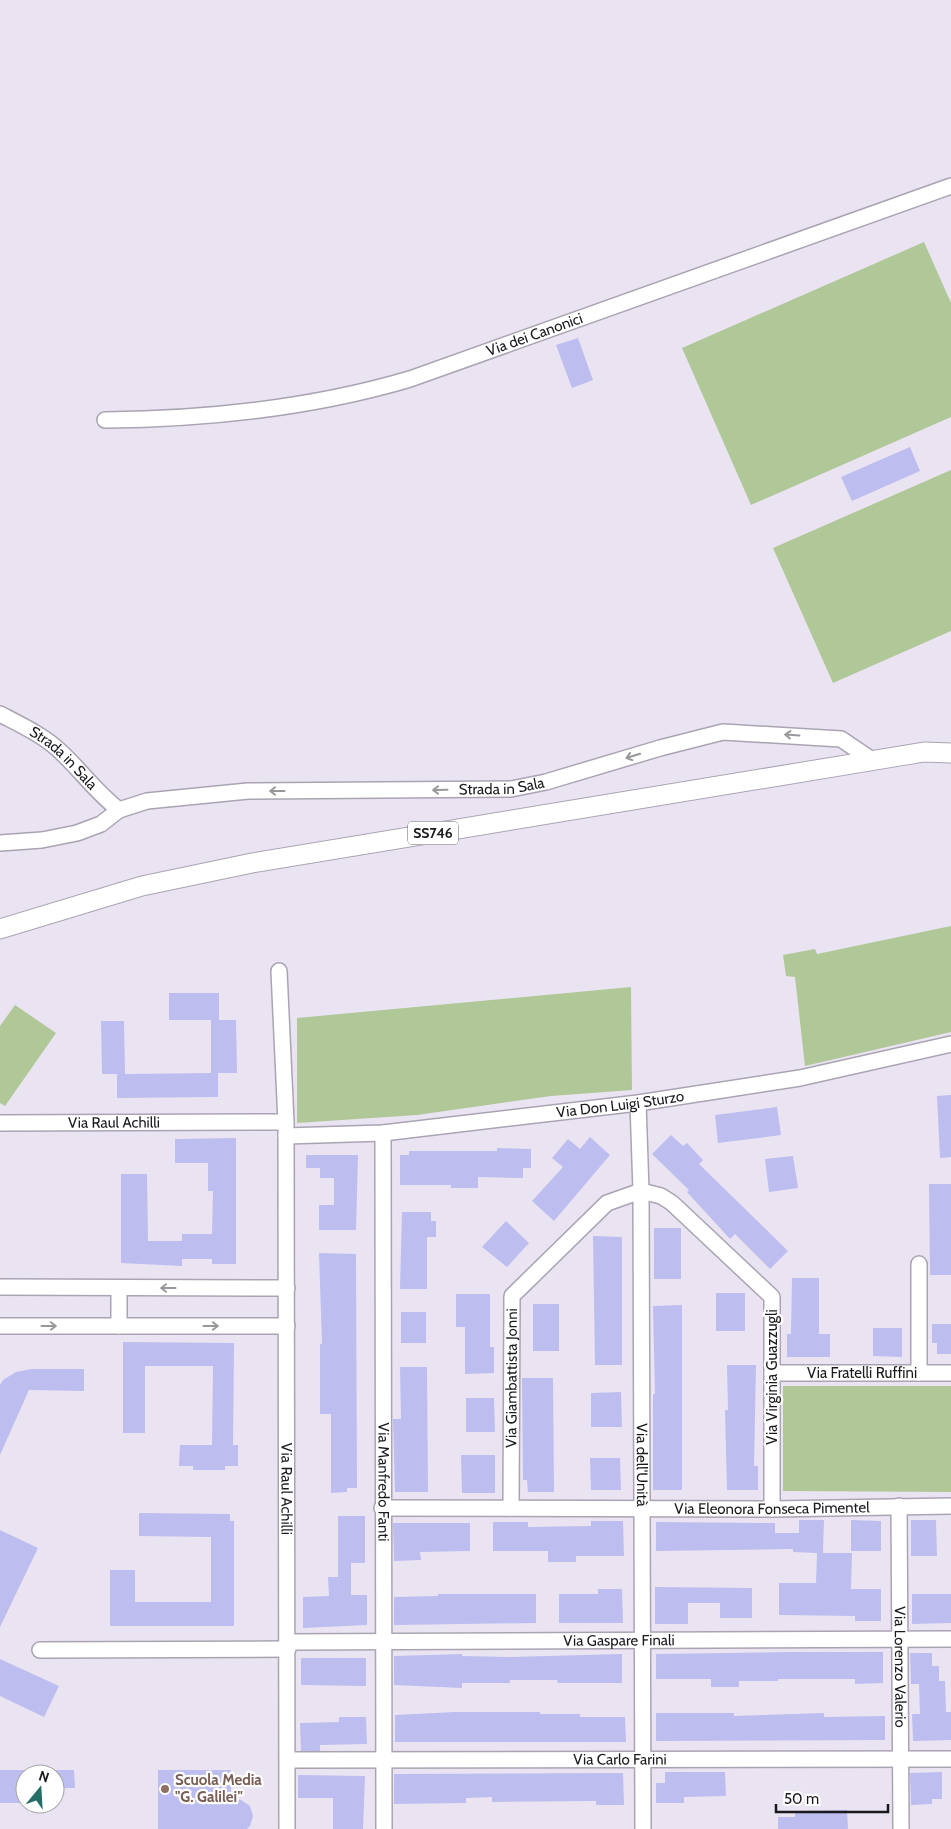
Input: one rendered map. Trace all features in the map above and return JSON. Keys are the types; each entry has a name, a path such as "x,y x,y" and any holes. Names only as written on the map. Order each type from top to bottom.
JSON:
{"main road":[{"name":"SS746","path":"924,752 951,741"},
{"name":"SS746","path":"0,929 142,886 252,863 872,760 924,752 951,753"}],"street":[{"name":"Via dei Canonici","path":"105,420 155,419 219,414 372,390 410,379 951,186"},
{"name":"Strada in Sala","path":"0,714 41,737 61,752 100,795 119,810"},
{"name":"Strada in Sala","path":"0,843 42,840 77,833 100,824 119,810 147,801 248,791 511,789 546,782 660,748 723,732 841,739 872,760"},
{"name":"Via Raul Achilli","path":"279,971 286,1129 287,1829"},
{"name":"Via Don Luigi Sturzo","path":"286,1129 382,1133 638,1103 800,1078 951,1044"},
{"name":"Via dell'Unità","path":"638,1103 641,1191 643,1829"},
{"name":"Via Raul Achilli","path":"0,1122 286,1129"},
{"name":"Via Manfredo Fanti","path":"382,1133 384,1829"},
{"name":"Via Virginia Guazzugli","path":"641,1191 661,1196 672,1202 772,1297 772,1509"},
{"name":"Via Giambattista Jonni","path":"510,1508 512,1296 608,1203 641,1191"},
{"path":"919,1264 919,1373"},
{"path":"0,1288 287,1288"},
{"path":"119,1288 119,1326"},
{"path":"0,1326 287,1326"},
{"name":"Via Fratelli Ruffini","path":"772,1373 951,1372"},
{"name":"Via Lorenzo Valerio","path":"899,1506 901,1829"},
{"name":"Via Eleonora Fonseca Pimentel","path":"382,1508 772,1509 951,1506"},
{"name":"Via Gaspare Finali","path":"288,1646 382,1642 899,1640 951,1638"},
{"path":"40,1650 288,1646"},
{"name":"Via Carlo Farini","path":"288,1760 951,1759"}],"green space":[{"path":"924,242 951,303 951,417 751,505 682,348"},
{"path":"951,470 951,631 833,683 773,548"},
{"path":"951,926 951,1032 805,1066 795,977 786,976 783,955 815,949 817,954"},
{"path":"631,987 632,1090 551,1096 417,1115 297,1123 297,1018"},
{"path":"15,1005 56,1033 5,1106 0,1103 0,1026"},
{"path":"783,1386 951,1386 951,1492 783,1491"}],"building":[{"path":"578,338 593,380 572,388 556,345"},
{"path":"910,447 920,471 852,501 841,477"},
{"path":"169,993 219,993 219,1020 236,1020 237,1073 211,1073 211,1020 169,1020"},
{"path":"101,1021 124,1021 125,1074 218,1073 218,1097 117,1098 117,1074 102,1074"},
{"path":"951,1095 951,1157 940,1158 937,1096"},
{"path":"777,1107 781,1135 718,1143 715,1115"},
{"path":"671,1135 683,1146 687,1143 703,1160 699,1164 788,1251 770,1269 735,1234 730,1239 687,1192 689,1190 652,1154"},
{"path":"590,1137 610,1155 554,1221 532,1201 563,1167 552,1158 568,1139 580,1149"},
{"path":"236,1138 236,1264 212,1264 212,1259 182,1259 182,1266 121,1263 121,1174 147,1174 148,1241 182,1241 182,1234 212,1234 213,1191 208,1191 208,1163 175,1163 175,1139"},
{"path":"497,1148 531,1149 531,1168 523,1168 523,1178 478,1177 478,1188 451,1188 451,1185 400,1185 400,1155 409,1155 409,1151 497,1151"},
{"path":"306,1155 358,1155 356,1230 319,1230 319,1205 334,1205 334,1178 320,1178 320,1168 306,1168"},
{"path":"793,1156 798,1188 769,1192 765,1159"},
{"path":"929,1184 951,1184 951,1275 930,1275"},
{"path":"402,1212 431,1212 431,1221 436,1221 436,1237 427,1237 427,1289 400,1289"},
{"path":"506,1221 529,1243 507,1267 482,1247"},
{"path":"654,1228 681,1228 681,1279 654,1279"},
{"path":"593,1236 622,1237 622,1365 595,1365"},
{"path":"319,1253 356,1254 357,1488 347,1488 347,1492 331,1493 331,1414 320,1414 320,1344 322,1344"},
{"path":"792,1278 819,1278 819,1334 830,1334 830,1357 787,1357 787,1334 791,1334"},
{"path":"716,1293 745,1293 745,1331 716,1331"},
{"path":"456,1294 490,1294 490,1347 494,1347 494,1373 465,1374 465,1327 456,1327"},
{"path":"533,1304 559,1304 559,1351 533,1351"},
{"path":"682,1305 682,1490 653,1490 653,1394 655,1394 653,1306"},
{"path":"401,1312 426,1312 426,1343 401,1343"},
{"path":"932,1324 951,1324 951,1354 937,1354 937,1343 932,1343"},
{"path":"873,1328 902,1328 902,1357 873,1356"},
{"path":"123,1342 234,1343 233,1445 238,1445 238,1466 225,1466 225,1470 193,1470 193,1466 179,1466 180,1445 212,1445 213,1366 145,1366 145,1433 123,1433"},
{"path":"727,1365 756,1365 754,1466 758,1466 758,1490 727,1490 725,1410 728,1410"},
{"path":"400,1367 427,1367 428,1492 395,1492 393,1419 401,1419"},
{"path":"32,1369 84,1369 84,1391 29,1390 0,1455 0,1385 3,1380 16,1372"},
{"path":"522,1378 553,1378 554,1492 528,1492 527,1480 523,1480"},
{"path":"621,1392 622,1427 591,1427 591,1393"},
{"path":"466,1398 494,1398 495,1432 466,1432"},
{"path":"461,1455 495,1455 495,1493 462,1493"},
{"path":"590,1458 620,1458 621,1490 591,1490"},
{"path":"139,1513 230,1514 230,1521 234,1521 234,1626 110,1626 110,1570 135,1570 135,1602 211,1602 211,1537 139,1536"},
{"path":"338,1516 365,1516 365,1563 351,1563 351,1595 367,1595 367,1625 303,1628 303,1597 329,1596 328,1577 338,1577"},
{"path":"799,1520 824,1520 823,1553 852,1553 851,1589 881,1589 881,1621 855,1621 855,1616 779,1615 779,1583 816,1583 817,1553 793,1552 793,1549 656,1551 656,1522 775,1523 775,1533 799,1533"},
{"path":"851,1520 881,1521 881,1551 851,1551"},
{"path":"911,1520 936,1520 937,1556 911,1556"},
{"path":"591,1521 623,1521 624,1556 576,1556 576,1562 548,1562 548,1551 493,1551 493,1522 528,1522 528,1527 591,1526"},
{"path":"393,1523 470,1523 470,1551 420,1552 421,1560 394,1561"},
{"path":"0,1530 38,1548 0,1627"},
{"path":"655,1587 752,1588 752,1618 720,1618 720,1603 688,1603 688,1624 655,1624"},
{"path":"598,1589 622,1589 623,1623 559,1623 559,1594 598,1594"},
{"path":"438,1594 536,1594 536,1623 394,1625 394,1597 438,1596"},
{"path":"912,1594 951,1594 951,1623 912,1624"},
{"path":"883,1652 883,1683 855,1684 855,1679 778,1679 778,1681 739,1681 739,1687 711,1687 711,1679 656,1679 656,1654"},
{"path":"910,1653 932,1653 932,1666 939,1666 939,1681 945,1681 946,1712 951,1712 951,1740 913,1741 912,1714 920,1714 919,1684 911,1684"},
{"path":"462,1654 462,1656 510,1657 622,1654 622,1683 558,1683 557,1680 510,1680 510,1683 462,1683 462,1688 394,1685 394,1656"},
{"path":"301,1658 366,1658 366,1686 301,1685"},
{"path":"0,1659 59,1686 44,1717 0,1696"},
{"path":"455,1712 540,1712 540,1714 580,1714 580,1717 625,1717 626,1742 395,1742 395,1715"},
{"path":"656,1713 734,1713 734,1716 824,1713 824,1717 885,1716 885,1740 656,1741"},
{"path":"339,1717 366,1717 367,1744 320,1745 320,1751 301,1751 300,1723 339,1722"},
{"path":"0,1770 15,1770 15,1803 0,1803"},
{"path":"65,1770 74,1770 75,1788 65,1788"},
{"path":"158,1770 231,1770 231,1798 241,1800 250,1806 253,1816 250,1826 247,1829 158,1829"},
{"path":"665,1772 725,1772 726,1796 684,1797 684,1803 656,1803 656,1783 665,1783"},
{"path":"942,1772 942,1799 932,1799 932,1804 911,1805 910,1773"},
{"path":"623,1773 624,1805 596,1805 596,1801 492,1802 492,1797 466,1798 466,1803 394,1804 394,1774"},
{"path":"298,1775 365,1776 363,1829 333,1829 333,1798 298,1798"},
{"path":"847,1810 848,1829 778,1829 778,1817 795,1817 795,1811"}],"place":[{"name":"Scuola Media \"G. Galilei\"","path":"165,1789"}]}
